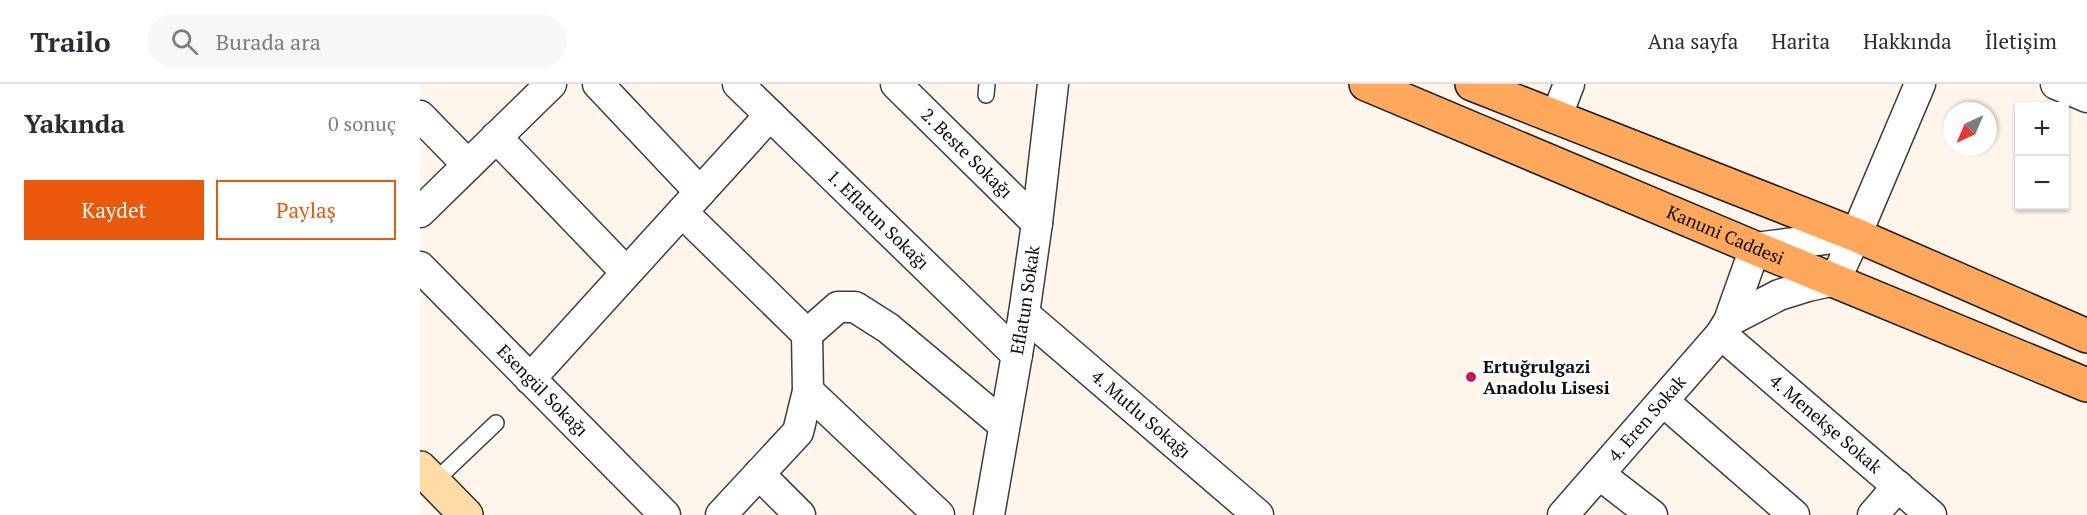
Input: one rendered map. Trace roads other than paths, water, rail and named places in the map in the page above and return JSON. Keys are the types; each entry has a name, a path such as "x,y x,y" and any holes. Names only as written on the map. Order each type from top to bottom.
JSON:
{"main road":[{"name":"Kanuni Caddesi","path":"1366,84 2087,385"},
{"path":"1472,84 1856,235 2087,336"},
{"path":"427,475 466,515"}],"street":[{"path":"420,212 549,84"},
{"path":"598,84 691,202 807,334 808,391 798,432 721,515"},
{"name":"1. Eflatun Sokağı","path":"738,84 1017,355"},
{"name":"2. Beste Sokağı","path":"896,84 1037,223"},
{"name":"Eflatun Sokak","path":"989,515 1024,314 1053,84"},
{"path":"1556,117 1569,84"},
{"path":"1835,280 1920,84"},
{"path":"2056,84 2087,97"},
{"path":"530,379 770,115"},
{"path":"420,116 468,165"},
{"path":"496,137 627,272"},
{"path":"1755,248 1856,235"},
{"name":"4. Eren Sokak","path":"1563,515 1725,327 1755,248"},
{"name":"Esengül Sokağı","path":"420,267 665,515"},
{"name":"4. Eren Sokak","path":"1725,327 1779,295 1835,280"},
{"path":"807,334 838,307 855,307 888,328 1004,425"},
{"name":"4. Mutlu Sokağı","path":"1024,314 1258,515"},
{"name":"4. Menekşe Sokak","path":"1725,327 1930,514"},
{"path":"808,391 939,515"},
{"path":"1663,401 1794,515"},
{"path":"759,474 800,515"},
{"path":"1599,474 1652,515"},
{"path":"1873,515 1898,486"}],"lane":[{"path":"427,475 496,423"}],"place":[{"name":"Ertuğrulgazi Anadolu Lisesi","path":"1471,377"}]}
